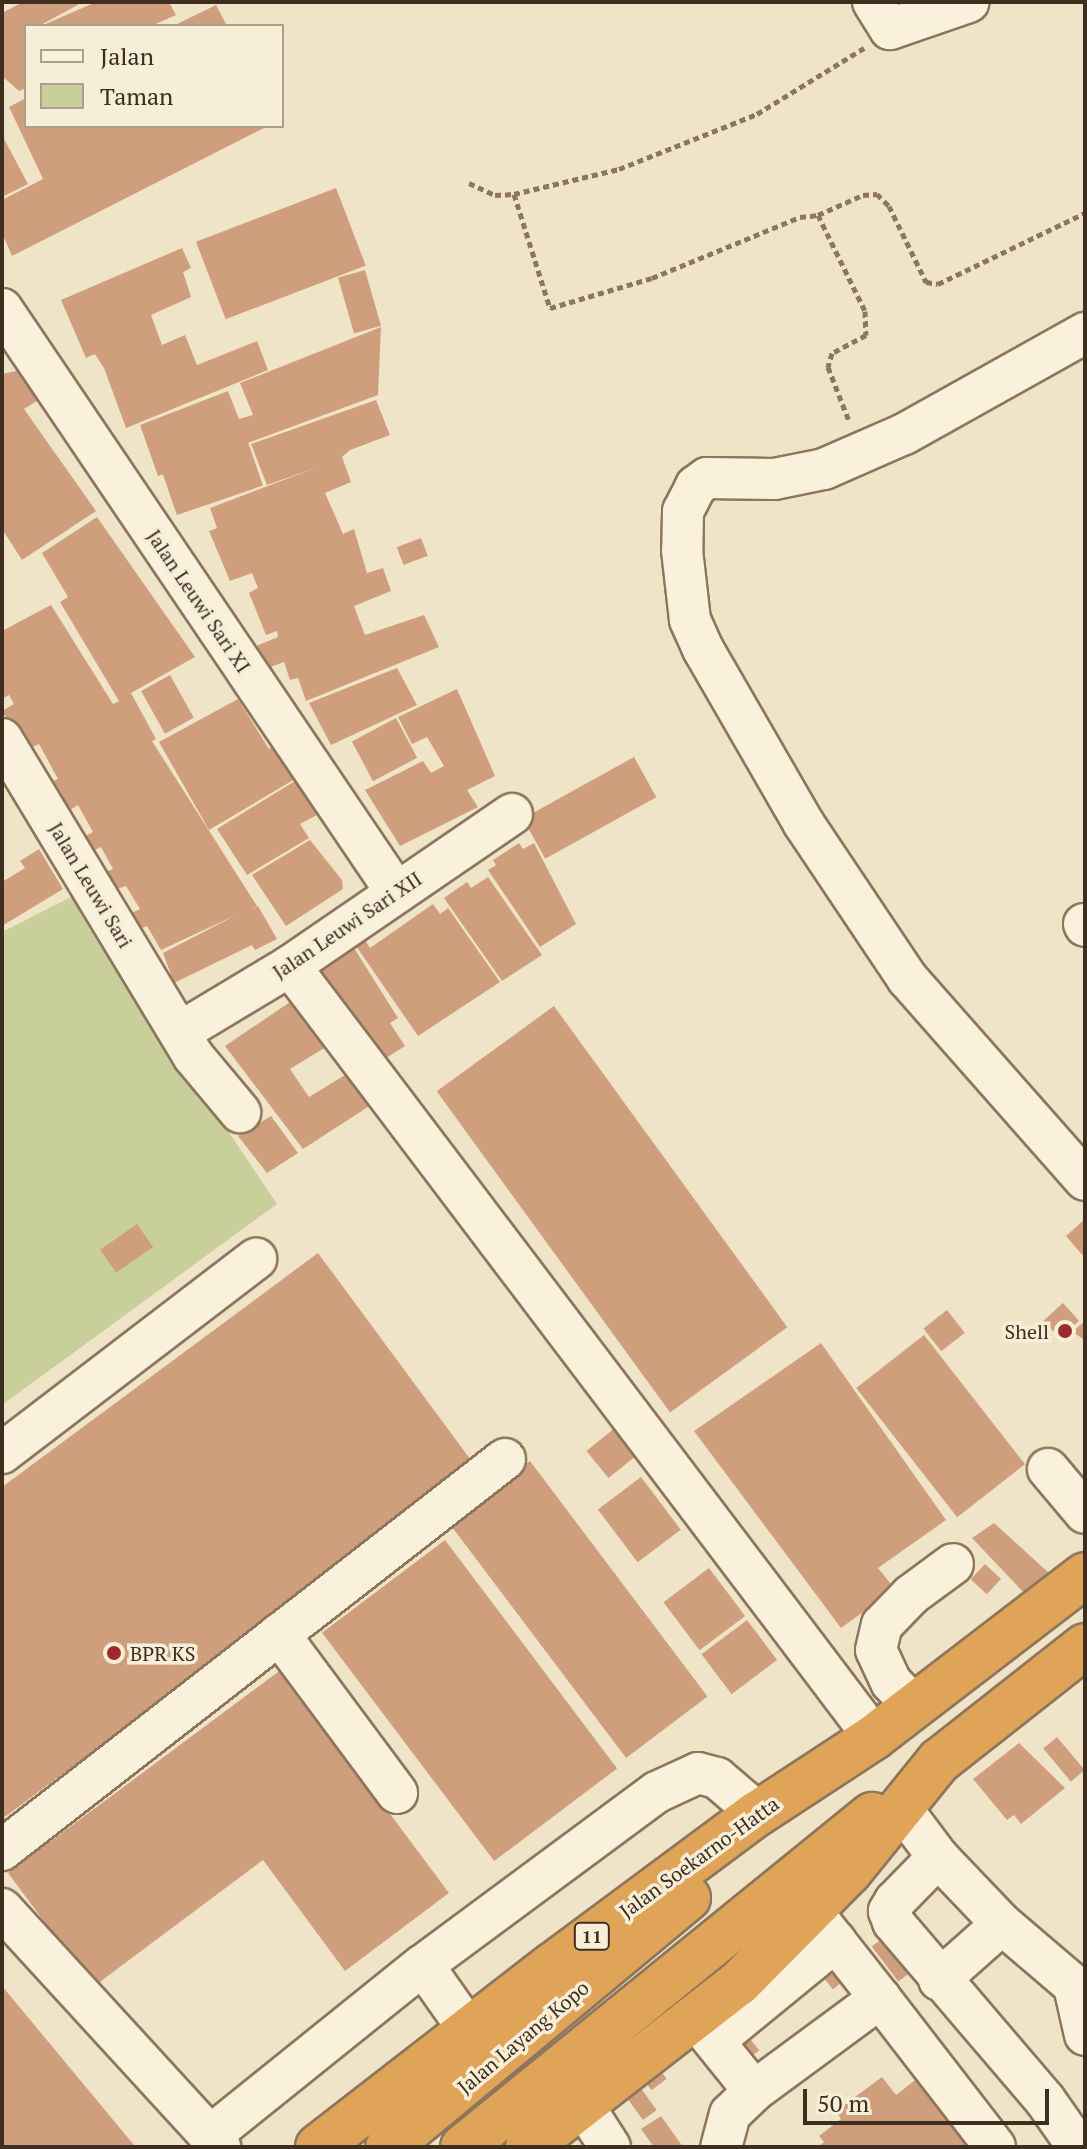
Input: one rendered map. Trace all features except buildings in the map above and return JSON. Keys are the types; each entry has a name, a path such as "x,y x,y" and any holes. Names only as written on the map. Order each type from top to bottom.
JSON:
{"highway":[{"name":"Jalan Soekarno-Hatta","path":"318,2147 468,2029 758,1813 874,1737 1085,1575"},
{"path":"463,2147 1085,1646"},
{"name":"Jalan Layang Kopo","path":"388,2147 537,2027 874,1737"},
{"path":"528,2147 583,2105 705,2029 824,1927 849,1872 939,1761"}],"street":[{"path":"882,15 969,2"},
{"name":"Jalan Leuwi Sari XI","path":"2,309 396,892"},
{"path":"1085,333 862,453 824,469 775,479 718,476 696,486 683,511 690,620 804,824 877,938 1085,1180"},
{"name":"Jalan Leuwi Sari","path":"2,739 180,1032 240,1112"},
{"name":"Jalan Leuwi Sari XII","path":"180,1032 290,966 512,814"},
{"path":"290,966 874,1737"},
{"path":"2,1453 256,1259"},
{"path":"2,1850 505,1459"},
{"path":"1048,1469 1085,1513"},
{"path":"914,1706 891,1682 876,1650 882,1625 911,1595 953,1564"},
{"path":"279,1634 397,1793"},
{"path":"2,1909 215,2142 423,1965 657,1792 698,1773 717,1778 758,1813"},
{"path":"902,1809 938,1857 1002,1924 1079,1990 1085,2035"},
{"path":"889,1911 938,1857"},
{"path":"849,1872 889,1911 939,1980 1045,2100 1078,2147"},
{"path":"939,1980 1002,1924"},
{"path":"824,1927 995,2147"},
{"path":"423,1965 468,2029"},
{"path":"721,2147 730,2114 754,2091 880,1998"},
{"path":"705,2029 754,2091"},
{"path":"583,2105 610,2147"}],"path":[{"path":"469,183 495,195 514,194 619,169 757,114 882,15"},
{"path":"514,194 550,308 652,278 800,217 818,215 877,194 889,206 926,282 938,284 1085,213"},
{"path":"818,215 865,311 866,335 832,353 828,367 862,453"}],"green space":[{"path":"71,897 277,1204 2,1405 2,932"}],"place":[{"name":"Shell","path":"1065,1331"},
{"name":"BPR KS","path":"114,1653"}]}
